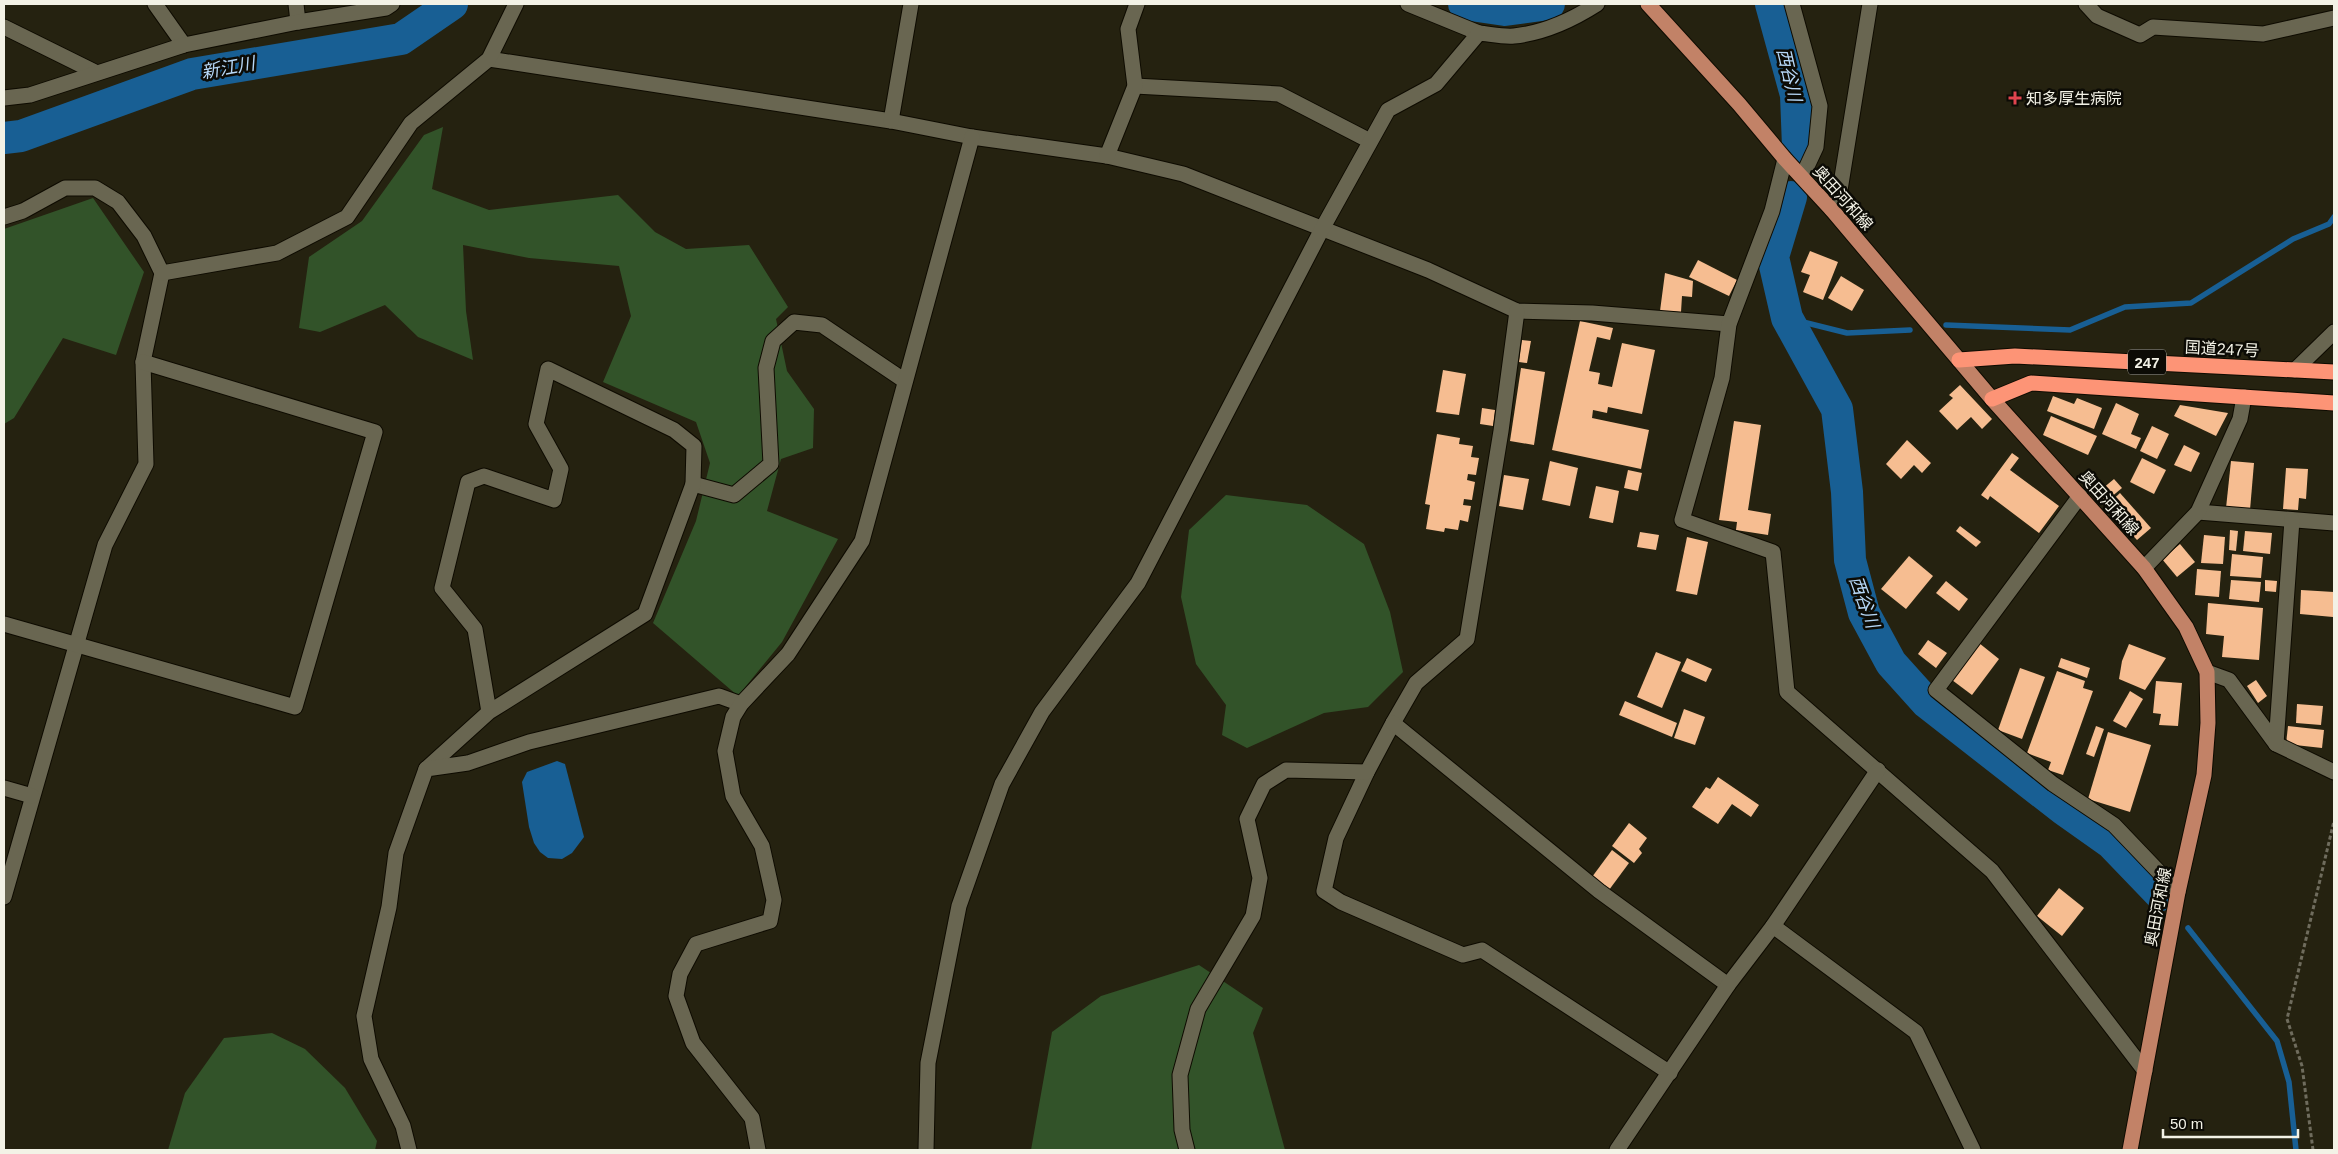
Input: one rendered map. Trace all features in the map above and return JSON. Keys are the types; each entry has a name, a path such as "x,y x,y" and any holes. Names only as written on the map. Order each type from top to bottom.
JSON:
{"highway":[{"name":"国道247号","path":"1959,360 2015,356 2334,372"},
{"name":"247","path":"1992,399 2031,383 2334,403"}],"main road":[{"name":"奥田河和線","path":"1648,4 1832,210 1992,399 2144,568 2186,627 2207,672 2208,723 2204,775 2178,892 2130,1150"}],"street":[{"path":"155,4 184,45"},
{"path":"296,4 298,22"},
{"path":"4,98 30,95 94,72 184,45 298,22 386,8 392,4"},
{"path":"162,273 277,253 347,217 411,123 489,59 516,4"},
{"path":"891,121 911,4"},
{"path":"1107,156 1135,86 1128,29 1137,4"},
{"path":"1408,4 1479,34 1513,36 1572,20 1597,4"},
{"path":"1792,4 1820,106 1816,147 1802,177"},
{"path":"1832,210 1840,190 1870,4"},
{"path":"2086,4 2097,16 2140,35 2153,27 2263,34 2334,18"},
{"path":"4,27 94,72"},
{"path":"926,1150 928,1063 959,906 1002,784 1042,712 1138,583 1322,229 1388,110 1436,84 1479,34"},
{"path":"489,59 891,121 972,137 1107,156 1183,174 1428,270 1517,310 1592,313 1729,324"},
{"path":"1135,86 1279,94 1370,141"},
{"path":"758,1150 752,1118 692,1043 676,996 680,974 696,944 770,922 774,900 762,846 733,796 725,751 733,717 741,704 788,654 862,541 972,137"},
{"path":"1785,159 1772,211 1729,324 1722,378 1682,520 1774,552 1787,692 1992,871 2145,1071"},
{"path":"4,216 23,211 65,188 95,188 118,202 144,236 162,273 143,362 146,464 105,545 4,898"},
{"path":"1517,310 1501,431 1467,639 1416,683 1393,723 1367,772 1336,838 1324,891 1341,902 1463,955 1482,950 1670,1073"},
{"path":"693,484 734,495 771,464 766,368 773,341 794,322 822,325 905,381"},
{"path":"2296,370 2334,332"},
{"path":"4,624 295,707 375,432 143,362"},
{"path":"409,1150 403,1126 371,1059 364,1016 389,907 396,853 426,769 489,712 645,614 693,484 694,446 674,430 548,369 536,424 561,469 554,500 484,476 468,482 442,588 475,629 489,712"},
{"path":"2144,568 2198,512 2240,419 2244,397"},
{"path":"2080,496 1936,690 2053,784 2114,825 2178,892"},
{"path":"2198,512 2334,523"},
{"path":"2276,744 2292,520"},
{"path":"2207,672 2229,680 2276,744 2334,772"},
{"path":"426,769 468,763 529,742 719,696 741,704"},
{"path":"1393,723 1599,891 1728,985"},
{"path":"1187,1150 1182,1130 1180,1075 1185,1056 1198,1009 1253,916 1260,878 1246,819 1264,784 1286,770 1367,772"},
{"path":"1617,1150 1728,985 1773,926 1878,770"},
{"path":"4,788 32,796"},
{"path":"1773,926 1916,1032 1973,1150"}],"path":[{"path":"2313,1150 2302,1066 2287,1019 2334,821"}],"green space":[{"path":"443,127 432,189 489,210 618,195 655,232 686,249 749,245 788,307 776,319 787,371 814,409 813,448 781,459 767,511 838,539 782,642 738,696 653,623 696,521 710,463 696,422 603,382 631,316 619,266 529,258 463,245 466,311 473,360 418,337 385,305 320,332 299,328 309,257 362,221 424,135"},
{"path":"93,198 144,272 116,355 63,338 14,418 4,424 4,229"},
{"path":"1226,495 1307,505 1364,544 1390,612 1403,672 1368,707 1324,713 1247,748 1222,735 1226,705 1196,664 1181,597 1189,530"},
{"path":"1199,965 1263,1008 1253,1033 1285,1150 1031,1150 1052,1032 1101,996"},
{"path":"272,1033 305,1049 345,1088 377,1141 375,1150 168,1150 185,1093 224,1038"}],"water":[{"path":"557,761 565,764 584,837 572,853 562,859 548,858 540,852 534,843 529,827 522,782 527,772"}],"building":[{"path":"1810,251 1838,262 1823,300 1803,292 1810,275 1801,272"},
{"path":"1698,260 1737,280 1729,296 1689,277"},
{"path":"1665,273 1693,281 1692,297 1682,296 1681,312 1660,311"},
{"path":"1841,276 1864,290 1852,311 1828,298"},
{"path":"1580,321 1613,328 1610,340 1597,337 1589,371 1600,373 1598,384 1612,387 1622,343 1655,350 1642,414 1608,407 1607,413 1593,410 1592,418 1649,430 1641,469 1552,450"},
{"path":"1522,340 1531,341 1527,363 1519,362"},
{"path":"1521,368 1545,372 1534,445 1510,441"},
{"path":"1443,370 1466,374 1459,415 1436,412"},
{"path":"1960,385 1992,419 1982,429 1971,417 1957,430 1939,411 1953,398 1949,395"},
{"path":"2053,396 2074,404 2077,398 2102,408 2094,429 2047,411"},
{"path":"2116,403 2139,414 2131,434 2141,438 2136,449 2102,434"},
{"path":"2180,405 2228,413 2216,436 2174,416"},
{"path":"1482,408 1495,410 1493,426 1480,424"},
{"path":"2051,416 2097,436 2088,455 2043,435"},
{"path":"1734,421 1761,425 1748,510 1771,514 1768,535 1736,530 1737,522 1719,520"},
{"path":"2152,426 2169,434 2157,459 2140,451"},
{"path":"1437,434 1460,438 1459,444 1473,446 1471,457 1479,458 1476,475 1468,474 1467,480 1475,482 1472,500 1464,499 1463,505 1471,506 1468,522 1460,520 1458,530 1445,528 1444,532 1426,529 1430,505 1425,504"},
{"path":"1907,440 1931,463 1922,473 1914,465 1901,479 1886,464"},
{"path":"2184,445 2200,453 2191,472 2174,465"},
{"path":"2012,453 2019,458 2010,470 2059,506 2039,533 1990,496 1988,500 1981,495"},
{"path":"2142,458 2166,470 2154,494 2130,482"},
{"path":"1550,461 1578,468 1570,506 1542,500"},
{"path":"2231,461 2254,463 2250,510 2226,508"},
{"path":"2286,468 2308,469 2306,499 2299,498 2298,510 2283,509"},
{"path":"1628,470 1642,473 1638,491 1624,488"},
{"path":"1504,475 1529,479 1523,510 1499,506"},
{"path":"2114,479 2122,488 2104,503 2096,494"},
{"path":"1596,486 1619,491 1613,523 1589,518"},
{"path":"2120,493 2151,528 2137,540 2106,506"},
{"path":"1960,526 1981,542 1976,547 1956,531"},
{"path":"2230,530 2238,531 2236,551 2229,550"},
{"path":"2245,531 2272,533 2270,554 2243,551"},
{"path":"1640,532 1659,535 1656,550 1637,547"},
{"path":"2204,535 2225,537 2223,564 2201,563"},
{"path":"1687,537 1708,542 1697,595 1676,591"},
{"path":"2180,544 2195,562 2177,577 2162,559"},
{"path":"2232,554 2263,557 2261,578 2230,576"},
{"path":"1909,556 1933,576 1906,609 1881,589"},
{"path":"2197,569 2221,571 2219,597 2195,595"},
{"path":"2231,580 2261,582 2259,602 2229,599"},
{"path":"2265,580 2277,581 2276,592 2265,591"},
{"path":"1946,581 1968,599 1959,611 1936,593"},
{"path":"2301,590 2334,592 2333,617 2300,614"},
{"path":"2208,603 2263,608 2259,660 2222,657 2224,636 2206,634"},
{"path":"1928,640 1947,653 1936,668 1918,654"},
{"path":"1979,643 1999,659 1972,695 1952,680"},
{"path":"2129,644 2166,658 2145,690 2119,679 2122,661"},
{"path":"1656,652 1681,662 1662,708 1637,697"},
{"path":"1687,658 1712,669 1706,682 1681,671"},
{"path":"2061,658 2090,668 2087,678 2058,667"},
{"path":"2020,668 2045,677 2022,739 1998,730"},
{"path":"2057,671 2085,681 2083,688 2093,691 2063,775 2048,770 2051,762 2027,753"},
{"path":"2256,680 2267,696 2258,703 2247,686"},
{"path":"2156,681 2182,683 2178,726 2159,725 2161,714 2153,713"},
{"path":"2130,691 2143,699 2126,728 2113,721"},
{"path":"1625,701 1677,723 1672,737 1619,715"},
{"path":"2297,704 2323,706 2321,725 2296,723"},
{"path":"1684,709 1705,717 1695,745 1674,738"},
{"path":"2096,726 2104,729 2094,757 2086,754"},
{"path":"2288,726 2324,730 2322,748 2286,744"},
{"path":"2108,732 2151,745 2130,812 2088,799"},
{"path":"1718,777 1759,805 1751,817 1732,804 1718,824 1692,807 1706,787 1710,789"},
{"path":"1629,823 1647,838 1639,849 1642,853 1634,863 1612,846"},
{"path":"1612,850 1629,863 1609,890 1592,877"},
{"path":"2059,888 2084,908 2062,936 2037,916"}],"waterway":[{"name":"新江川","path":"4,138 21,136 192,74 401,39 452,4"},
{"name":"新江川","path":"1464,4 1505,10 1549,4"},
{"name":"西谷川","path":"1771,4 1796,95 1798,147"},
{"name":"西谷川","path":"1791,197 1773,257 1787,318 1837,409 1847,492 1850,560 1864,613 1891,663 1927,703 2063,809 2111,843 2161,895"},
{"path":"1946,325 2070,330 2125,307 2191,303 2293,239 2329,224 2334,217"},
{"path":"1787,318 1847,333 1910,330"},
{"path":"2188,928 2277,1041 2289,1082 2296,1150"}],"place":[{"name":"知多厚生病院","path":"2015,98"}]}
